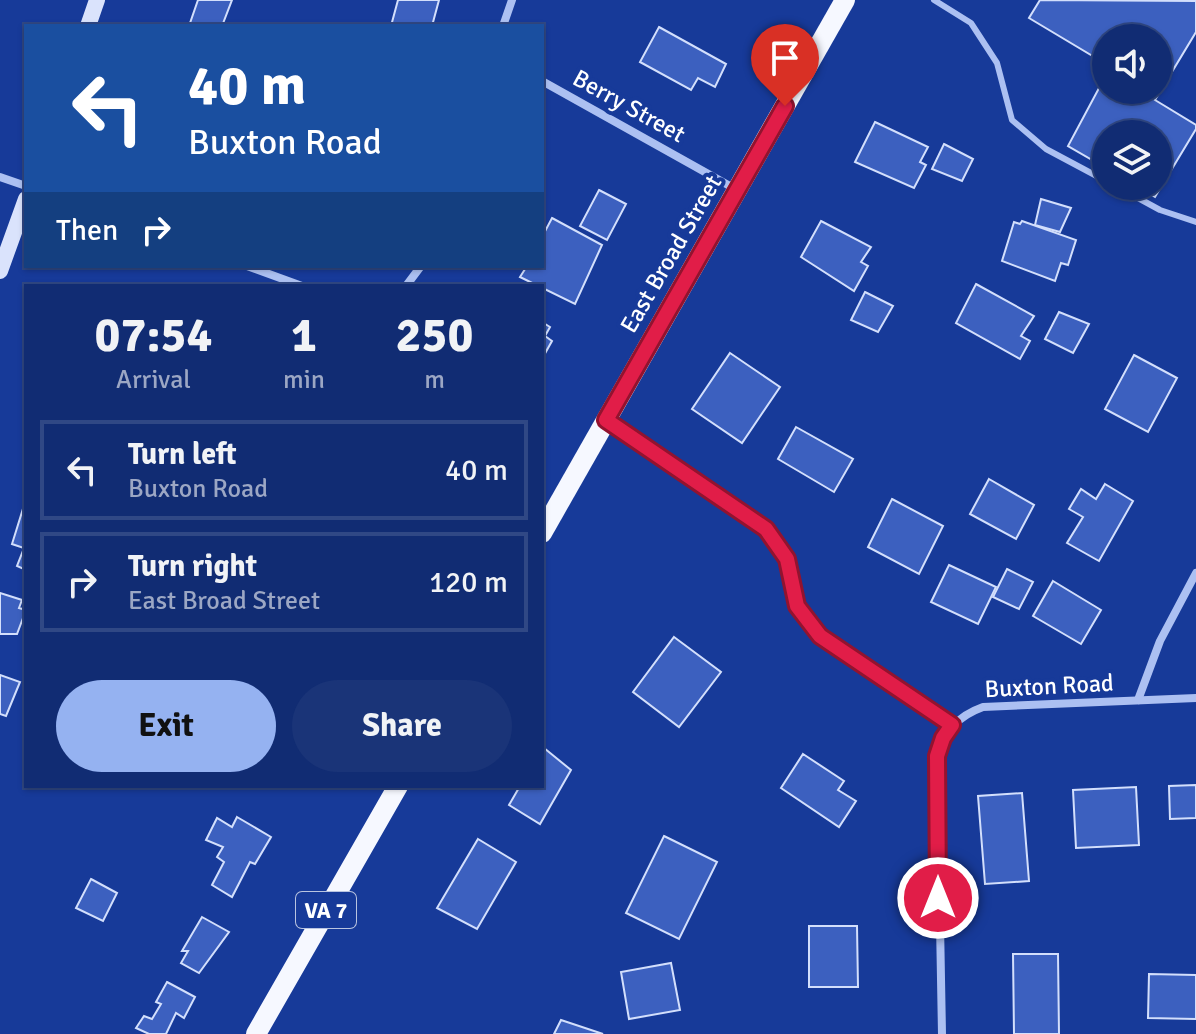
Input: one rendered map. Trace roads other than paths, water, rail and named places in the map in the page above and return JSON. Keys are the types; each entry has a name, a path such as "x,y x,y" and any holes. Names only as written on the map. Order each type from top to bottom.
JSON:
{"main road":[{"path":"89,24 97,0"},
{"name":"East Broad Street","path":"544,529 845,0"},
{"path":"0,271 24,205"},
{"name":"VA 7","path":"256,1034 397,788"}],"street":[{"path":"504,24 512,0"},
{"name":"Berry Street","path":"544,82 737,190"},
{"path":"0,177 24,185"},
{"path":"252,268 296,284"},
{"path":"606,420 766,529 787,559 797,606 805,621 820,636 952,725 943,738 937,756 942,1034"},
{"path":"1138,700 1160,641 1196,573"},
{"name":"Buxton Road","path":"952,725 983,707 1196,698"}],"lane":[{"path":"934,0 971,23 997,63 1012,120 1046,149 1092,174"},
{"path":"1142,200 1196,222"}]}
